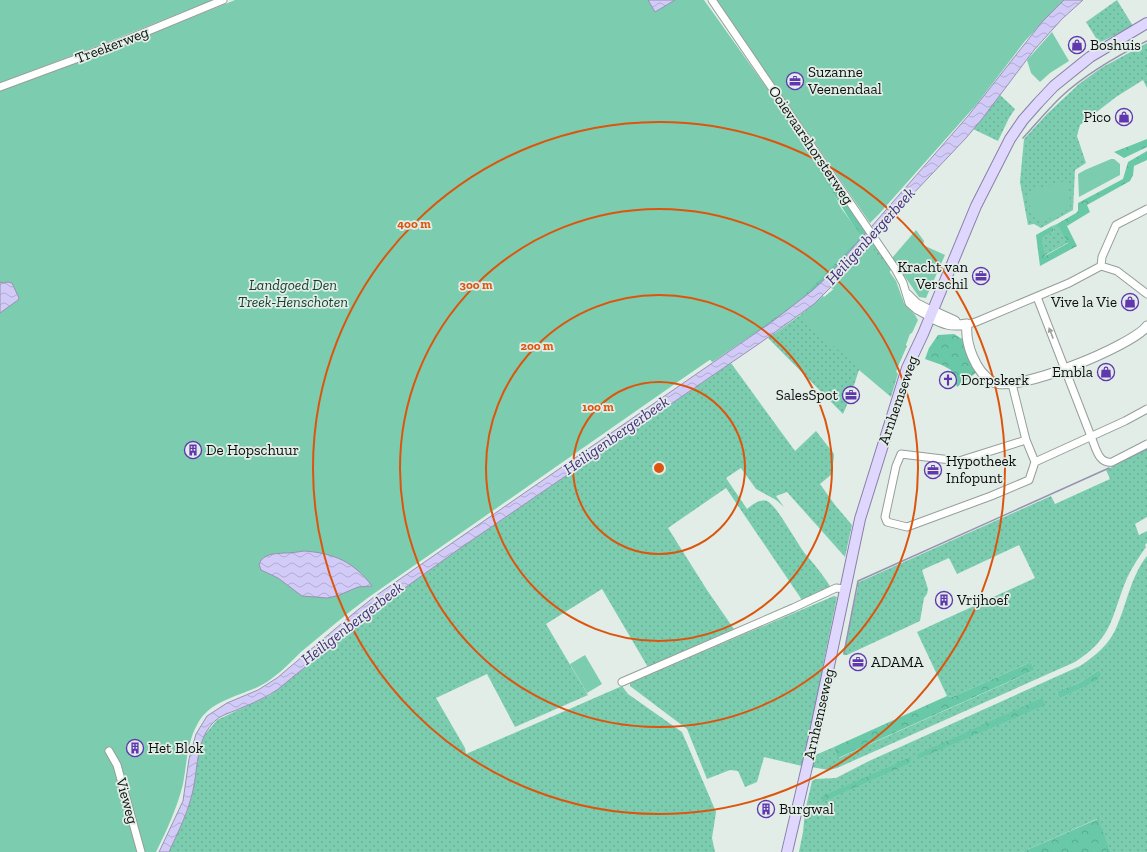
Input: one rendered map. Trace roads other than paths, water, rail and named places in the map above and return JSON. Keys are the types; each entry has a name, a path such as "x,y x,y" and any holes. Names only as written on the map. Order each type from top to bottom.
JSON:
{"main road":[{"name":"Arnhemseweg","path":"787,852 814,737 860,519 907,368 985,189 1007,145 1023,120 1054,86 1090,57 1147,23"}],"street":[{"name":"Treekerweg","path":"0,87 119,43 224,0"},
{"name":"Ooievaarshorsterweg","path":"712,0 869,229 900,277 909,303 912,306 931,314"},
{"path":"1101,266 1102,257 1116,225 1147,208"},
{"path":"931,314 940,322 954,326 976,322 1069,284 1101,266 1117,271 1147,294"},
{"path":"1037,297 1100,457 1105,462 1113,462 1147,444"},
{"path":"966,324 968,344 975,362 993,382 1004,384 1012,384 1054,373 1098,356 1146,328"},
{"path":"1012,384 1026,440 1035,462 1029,480 991,496 907,527 889,524 887,522 885,517 896,466 901,454 959,461 1026,440"},
{"path":"1035,462 1125,421 1147,409"},
{"path":"622,682 836,588 845,589"},
{"name":"Vieweg","path":"109,751 117,765 142,852"}],"water":[{"path":"648,0 675,0 655,12"},
{"name":"Heiligenbergerbeek","path":"1064,0 1083,0 1062,19 1034,50 966,138 911,196 842,276 814,304 760,343 459,549 381,605 277,690 260,700 216,720 209,728 201,746 189,805 181,825 169,852 159,852 183,801 189,759 196,734 207,716 227,703 258,690 277,678 374,597 773,321 813,290 830,274 968,116 1042,22"},
{"path":"0,282 12,283 19,298 0,313"},
{"path":"304,551 325,554 342,560 358,571 372,586 358,587 337,596 327,598 302,596 278,578 261,570 259,564 266,556"}],"waterway":[{"path":"1023,138 1057,101 1092,72 1147,41"},
{"path":"1112,466 1147,449"},
{"path":"844,653 858,581 1109,468"}],"place":[{"name":"Boshuis","path":"1077,45"},
{"name":"Suzanne Veenendaal","path":"795,81"},
{"name":"Pico","path":"1124,117"},
{"name":"Kracht van Verschil","path":"981,276"},
{"name":"Vive la Vie","path":"1130,302"},
{"name":"Embla","path":"1106,372"},
{"name":"Dorpskerk","path":"948,380"},
{"name":"SalesSpot","path":"851,395"},
{"name":"De Hopschuur","path":"193,450"},
{"name":"Hypotheek Infopunt","path":"933,470"},
{"name":"Vrijhoef","path":"944,600"},
{"name":"ADAMA","path":"858,662"},
{"name":"Het Blok","path":"135,748"},
{"name":"Burgwal","path":"766,809"}],"park label":[{"name":"Landgoed Den Treek-Henschoten","path":"293,294"}]}
